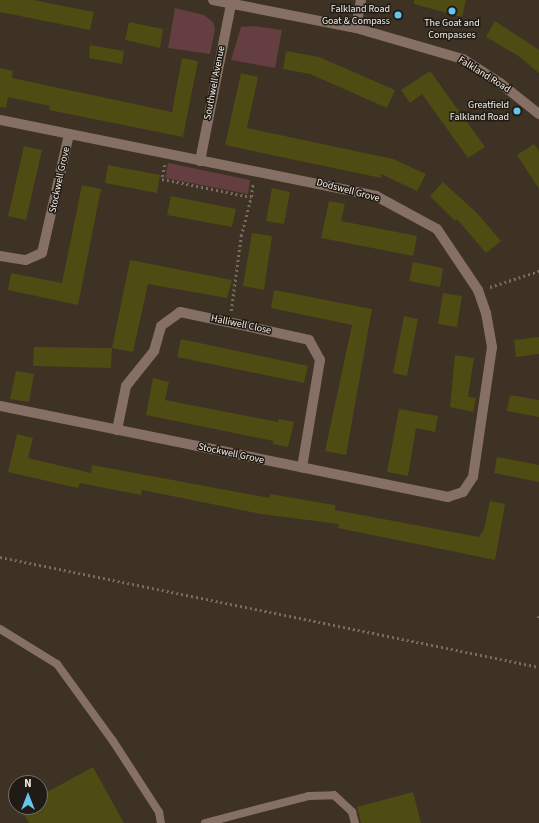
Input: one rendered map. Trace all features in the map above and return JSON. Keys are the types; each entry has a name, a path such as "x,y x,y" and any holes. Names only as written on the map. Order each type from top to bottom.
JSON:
{"street":[{"name":"Falkland Road","path":"213,0 356,28 463,59 500,82 539,114"},
{"path":"356,28 361,0"},
{"name":"Southwell Avenue","path":"200,161 231,4"},
{"name":"Dodswell Grove","path":"0,120 376,196 437,229 478,290 486,313 492,347 473,477 463,492"},
{"name":"Stockwell Grove","path":"0,256 26,260 42,253 69,134"},
{"name":"Halliwell Close","path":"118,430 126,386 154,351 161,326 180,312 309,340 320,360 302,468"},
{"name":"Stockwell Grove","path":"0,406 448,497 463,492"}],"lane":[{"path":"0,629 57,664 113,741 159,812 161,823"},
{"path":"205,823 309,796 334,795 352,812 355,823"}],"path":[{"path":"167,154 162,179 251,197"},
{"path":"228,322 241,236 251,197 255,171"},
{"path":"478,290 539,271"},
{"path":"0,557 539,667"}],"shaded area":[{"path":"175,8 204,15 213,22 215,29 210,54 168,48"},
{"path":"254,26 282,30 275,68 231,60 241,27"},
{"path":"168,163 250,180 248,194 165,178"}],"building":[{"path":"0,0 33,0 94,12 90,30 0,12"},
{"name":"The Goat and Compasses","path":"414,0 466,0 462,17 414,4"},
{"path":"495,21 539,50 539,73 517,55 486,37"},
{"path":"129,22 163,29 160,48 125,40"},
{"path":"90,45 124,51 122,64 89,58"},
{"path":"286,51 319,57 395,90 387,108 310,74 283,69"},
{"path":"182,58 198,61 183,137 49,110 50,106 8,97 6,108 0,107 0,68 13,71 12,78 172,112"},
{"path":"430,71 485,147 468,158 422,94 410,103 401,90"},
{"path":"241,73 258,77 247,128 393,159 426,174 417,191 381,174 381,178 225,145"},
{"path":"534,144 539,151 539,189 517,155"},
{"path":"24,146 42,150 26,220 8,216"},
{"path":"108,165 160,175 157,193 105,183"},
{"path":"443,182 478,214 501,241 486,253 457,219 455,221 430,196"},
{"path":"82,185 101,189 78,305 8,290 11,273 62,283"},
{"path":"272,188 290,192 284,224 266,221"},
{"path":"171,196 236,209 232,227 167,215"},
{"path":"329,201 345,204 341,221 417,236 413,256 321,238"},
{"path":"252,233 272,236 264,290 243,286"},
{"path":"130,260 232,280 227,298 148,284 133,352 112,348"},
{"path":"413,262 443,268 440,287 409,281"},
{"path":"274,290 372,309 346,455 325,451 352,325 271,308"},
{"path":"443,293 462,296 457,327 438,324"},
{"path":"404,316 418,319 407,376 393,373"},
{"path":"539,337 539,354 516,357 514,340"},
{"path":"181,339 308,366 304,383 177,357"},
{"path":"34,347 112,348 111,368 33,366"},
{"path":"455,355 474,358 468,397 476,398 473,412 450,407"},
{"path":"16,371 34,374 29,402 10,399"},
{"path":"153,378 169,382 165,400 278,422 278,419 294,422 288,447 273,444 273,441 146,415"},
{"path":"510,395 539,400 539,417 507,411"},
{"path":"399,409 438,416 435,432 416,428 408,476 387,472"},
{"path":"17,434 33,438 28,458 91,473 92,465 270,498 270,494 335,505 335,510 479,537 484,529 490,501 505,504 495,560 338,528 339,524 261,514 142,490 141,495 80,483 78,488 8,472"},
{"path":"497,457 539,465 539,482 494,473"},
{"path":"93,767 124,823 29,823 24,815 48,815 48,792"},
{"path":"413,792 421,823 361,823 357,807"}],"place":[{"name":"The Goat and Compasses","path":"452,11"},
{"name":"Falkland Road Goat & Compass","path":"398,15"},
{"name":"Greatfield Falkland Road","path":"517,111"}]}
